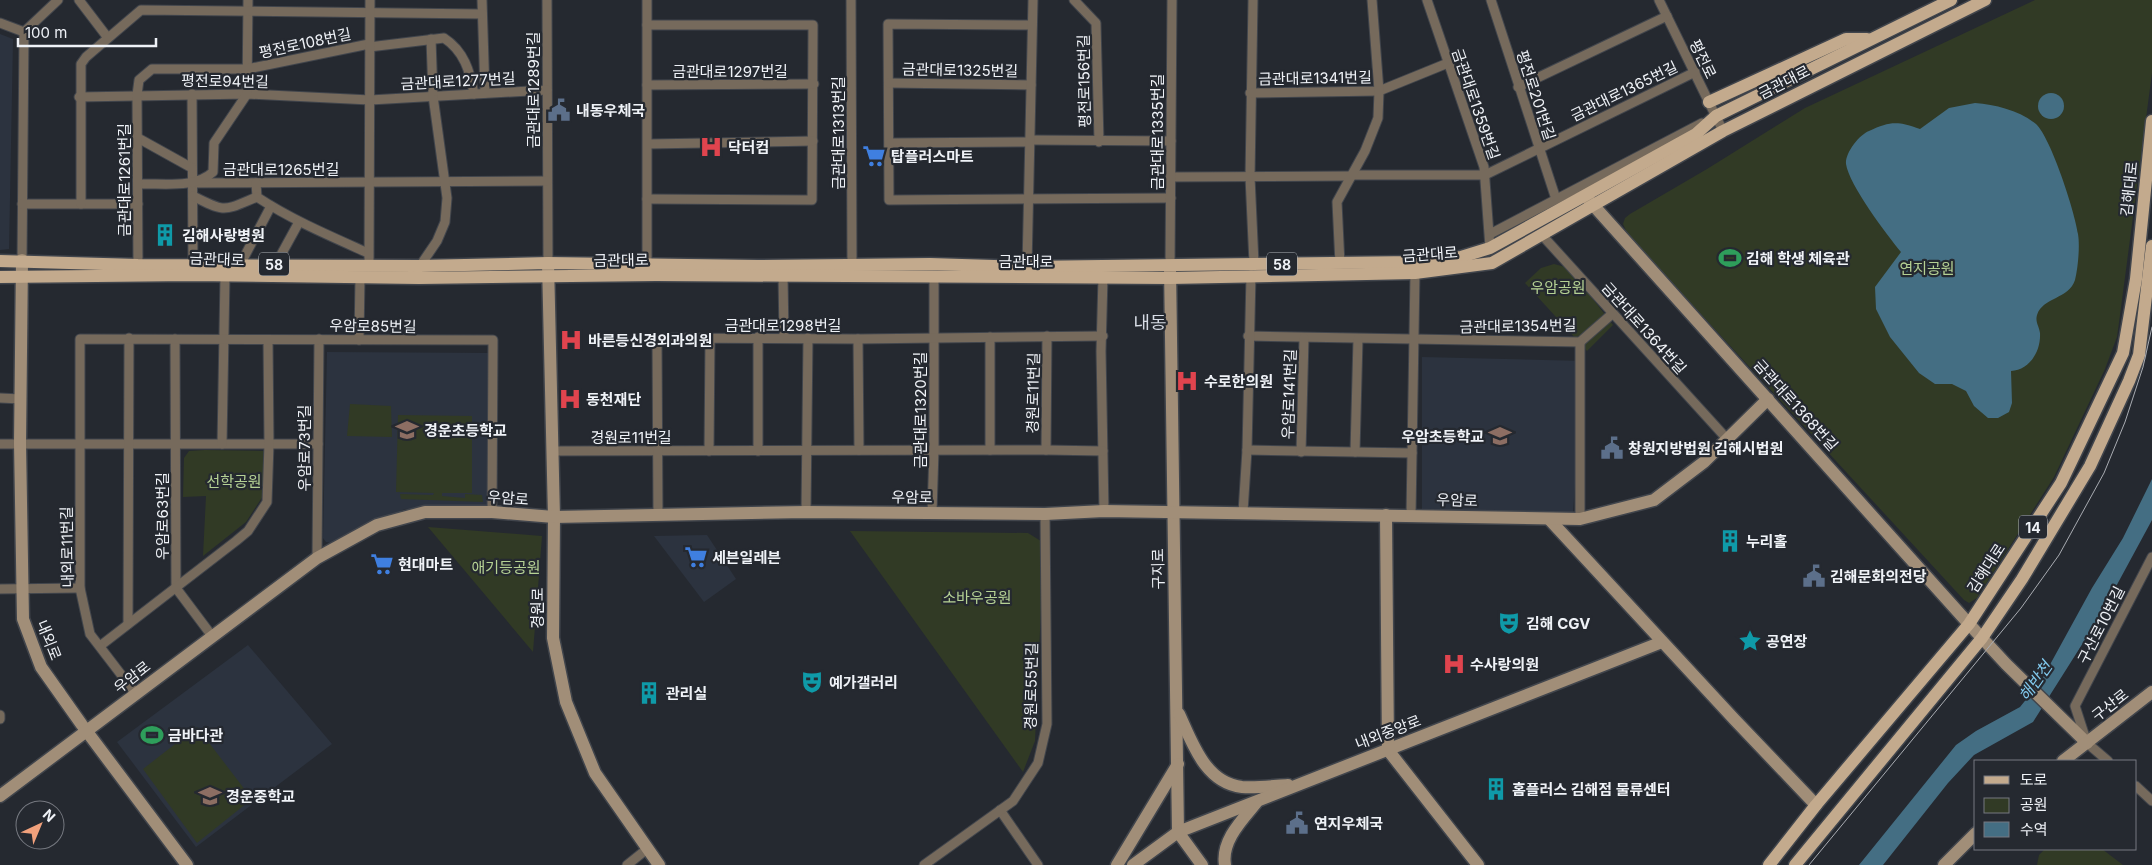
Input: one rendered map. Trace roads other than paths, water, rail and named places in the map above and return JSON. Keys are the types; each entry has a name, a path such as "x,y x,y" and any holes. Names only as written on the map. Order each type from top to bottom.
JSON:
{"main road":[{"name":"금관대로","path":"0,261 22,260 138,265 240,265 368,259 420,266 548,263 852,266 930,264 1170,271 1252,269 1452,258 1490,248 1696,134 1716,116 1951,0"},
{"name":"금관대로","path":"1252,269 1415,273 1492,264 1541,234 1723,131 1985,0"},
{"path":"1709,102 1846,39 1869,39"},
{"name":"김해대로","path":"1769,865 1816,805 1969,624 2061,483 2123,353 2136,279 2152,121"},
{"path":"1794,865 1982,638 2022,579 2090,466 2129,382 2139,355 2152,246"},
{"name":"금관대로","path":"0,277 548,278 656,275 934,278 1103,277 1170,271"}],"street":[{"path":"22,260 24,32 58,0"},
{"path":"79,0 108,38"},
{"name":"평전로108번길","path":"247,94 248,0"},
{"path":"257,196 299,222 368,259 370,0"},
{"path":"482,0 485,94"},
{"name":"금관대로1289번길","path":"547,0 548,263"},
{"path":"647,0 647,264"},
{"name":"금관대로1313번길","path":"851,0 852,266"},
{"name":"금관대로1325번길","path":"1027,267 1027,199 1033,0"},
{"name":"평전로156번길","path":"1074,0 1096,23 1099,142"},
{"name":"금관대로1335번길","path":"1170,271 1172,0"},
{"name":"금관대로1341번길","path":"1248,336 1252,269 1250,93 1253,0"},
{"path":"1340,264 1337,202 1378,118 1379,91 1372,0"},
{"name":"금관대로1359번길","path":"1427,0 1486,175 1490,248"},
{"name":"평전로201번길","path":"1490,0 1556,199"},
{"name":"평전로","path":"1659,0 1723,131"},
{"path":"81,204 79,97 83,60 140,10 248,11"},
{"name":"평전로108번길","path":"248,11 370,12"},
{"path":"370,12 482,14"},
{"path":"1518,87 1667,16"},
{"path":"0,23 24,32"},
{"path":"1032,25 888,24 889,200 1170,198"},
{"name":"금관대로1313번길","path":"647,25 813,25 814,84 812,200 647,199"},
{"name":"평전로108번길","path":"137,96 139,80 152,69 247,69 369,46 444,38 456,46 470,71 474,94"},
{"path":"420,266 437,241 445,222 447,198 443,180 433,96 431,40"},
{"path":"1379,91 1448,63"},
{"name":"금관대로1365번길","path":"1486,175 1694,72"},
{"name":"금관대로1325번길","path":"888,83 1031,85"},
{"name":"금관대로1297번길","path":"647,85 814,84"},
{"name":"금관대로1277번길","path":"370,100 547,90"},
{"name":"금관대로1341번길","path":"1250,93 1379,91"},
{"path":"192,94 193,264"},
{"path":"193,183 206,178 213,172 214,143 247,94"},
{"name":"평전로94번길","path":"79,97 247,94 370,100"},
{"name":"금관대로1261번길","path":"137,96 138,265"},
{"path":"1490,234 1716,116"},
{"path":"138,138 192,168"},
{"path":"648,144 813,141"},
{"path":"890,143 1171,141"},
{"path":"1171,177 1486,175"},
{"path":"443,180 547,181"},
{"name":"금관대로1265번길","path":"138,184 443,180"},
{"path":"256,183 257,196"},
{"name":"금관대로1368번길","path":"1585,195 1969,624 2006,664 2087,743"},
{"path":"192,196 219,209 232,209 257,196"},
{"path":"22,204 138,204"},
{"path":"240,265 271,206"},
{"path":"276,264 299,222"},
{"name":"금관대로1364번길","path":"1541,234 1728,440"},
{"name":"내외로","path":"22,260 20,443 23,619 41,667 187,865"},
{"name":"경원로","path":"548,263 554,517 553,638 566,702 594,773 659,865"},
{"name":"구지로","path":"1170,271 1178,711 1178,832"},
{"path":"1411,515 1415,273"},
{"path":"222,444 225,276"},
{"path":"783,276 784,337"},
{"path":"359,340 360,277"},
{"path":"1103,277 1102,451 1104,512"},
{"name":"금관대로1320번길","path":"932,513 934,278"},
{"name":"금관대로1354번길","path":"1415,340 1580,342 1612,314"},
{"name":"경원로11번길","path":"1046,450 1047,336"},
{"name":"금관대로1320번길","path":"933,337 1103,336"},
{"path":"1243,512 1247,450 1248,336"},
{"name":"우암로141번길","path":"1248,336 1415,340"},
{"path":"758,337 758,451"},
{"name":"금관대로1298번길","path":"658,515 657,340 662,338 784,337 858,339 933,337"},
{"path":"990,337 990,450"},
{"path":"128,624 129,338"},
{"path":"709,451 710,338"},
{"path":"806,512 808,338"},
{"name":"우암로141번길","path":"1301,452 1304,338"},
{"name":"우암로85번길","path":"80,339 493,340 492,512"},
{"name":"내외로11번길","path":"80,339 80,588 90,634 136,694"},
{"path":"175,339 176,444"},
{"name":"우암로73번길","path":"317,558 319,339"},
{"path":"858,339 859,450"},
{"path":"1355,452 1358,339"},
{"path":"100,646 248,531 267,502 270,444 268,340"},
{"path":"1580,342 1580,519"},
{"path":"0,398 21,399"},
{"name":"우암로","path":"0,796 317,558 377,525 425,512 492,512 554,517 806,512 1045,514 1243,512 1580,519 1654,500 1704,462 1768,399"},
{"path":"0,444 318,444"},
{"name":"우암로63번길","path":"176,444 176,588"},
{"name":"우암로141번길","path":"1247,450 1412,453"},
{"name":"경원로11번길","path":"552,451 1102,451"},
{"name":"경원로55번길","path":"924,865 1013,801 1038,763 1047,724 1045,514"},
{"path":"1386,515 1388,750 1478,865"},
{"path":"1549,519 1816,805"},
{"name":"구산로10번길","path":"2087,743 2075,706 2152,557"},
{"path":"0,589 80,588"},
{"path":"176,588 212,636"},
{"name":"내외중앙로","path":"1133,865 1178,832 1662,642"},
{"name":"구산로","path":"2064,760 2152,692"},
{"path":"1178,711 1202,762 1220,778 1241,787 1298,785"},
{"path":"2087,743 2107,760"},
{"path":"1117,865 1178,764"},
{"path":"2137,787 2152,801"},
{"path":"1225,865 1224,858 1228,842 1235,828 1257,801"},
{"path":"1000,810 1038,865"},
{"path":"1178,832 1202,865"},
{"path":"1944,865 1974,835"},
{"path":"627,865 647,849"}],"water":[{"path":"2051,93 2060,97 2064,106 2060,115 2051,119 2042,115 2038,106 2042,97"},
{"path":"1975,103 1991,105 2015,112 2036,124 2048,144 2062,176 2079,239 2075,280 2067,291 2040,309 2037,315 2037,322 2040,340 2036,353 2028,364 2011,371 2012,403 2009,412 1998,418 1988,418 1974,406 1966,391 1952,384 1935,384 1919,373 1890,337 1876,309 1875,287 1901,252 1861,197 1846,164 1853,145 1861,136 1869,131 1894,123 1920,129 1949,108"},
{"name":"해반천","path":"2152,479 2152,520 2100,616 2033,722 1974,755 1948,783 1883,865 1859,865 1956,745 1976,731 2020,707 2041,681 2092,588 2123,538"}],"tram line":[{"path":"1809,865 2021,608 2059,555 2104,473 2125,422 2143,367 2152,327"}],"place":[{"name":"내동우체국","path":"559,110"},
{"name":"닥터컴","path":"711,147"},
{"name":"탑플러스마트","path":"874,156"},
{"name":"김해사랑병원","path":"165,235"},
{"name":"김해 학생 체육관","path":"1730,258"},
{"name":"바른등신경외과의원","path":"571,340"},
{"name":"수로한의원","path":"1187,381"},
{"name":"동천재단","path":"570,399"},
{"name":"경운초등학교","path":"407,430"},
{"name":"우암초등학교","path":"1500,436"},
{"name":"창원지방법원 김해시법원","path":"1612,448"},
{"name":"누리홀","path":"1730,541"},
{"name":"세븐일레븐","path":"696,557"},
{"name":"현대마트","path":"382,564"},
{"name":"김해문화의전당","path":"1814,576"},
{"name":"김해 CGV","path":"1509,623"},
{"name":"공연장","path":"1750,641"},
{"name":"수사랑의원","path":"1454,664"},
{"name":"예가갤러리","path":"812,682"},
{"name":"관리실","path":"649,693"},
{"name":"금바다관","path":"152,735"},
{"name":"홈플러스 김해점 물류센터","path":"1496,789"},
{"name":"경운중학교","path":"210,796"},
{"name":"연지우체국","path":"1297,823"}],"district":[{"name":"내동","path":"1150,322"}],"park label":[{"name":"연지공원","path":"1927,268"},
{"name":"우암공원","path":"1558,287"},
{"name":"선학공원","path":"234,481"},
{"name":"애기등공원","path":"506,567"},
{"name":"소바우공원","path":"977,597"}]}
